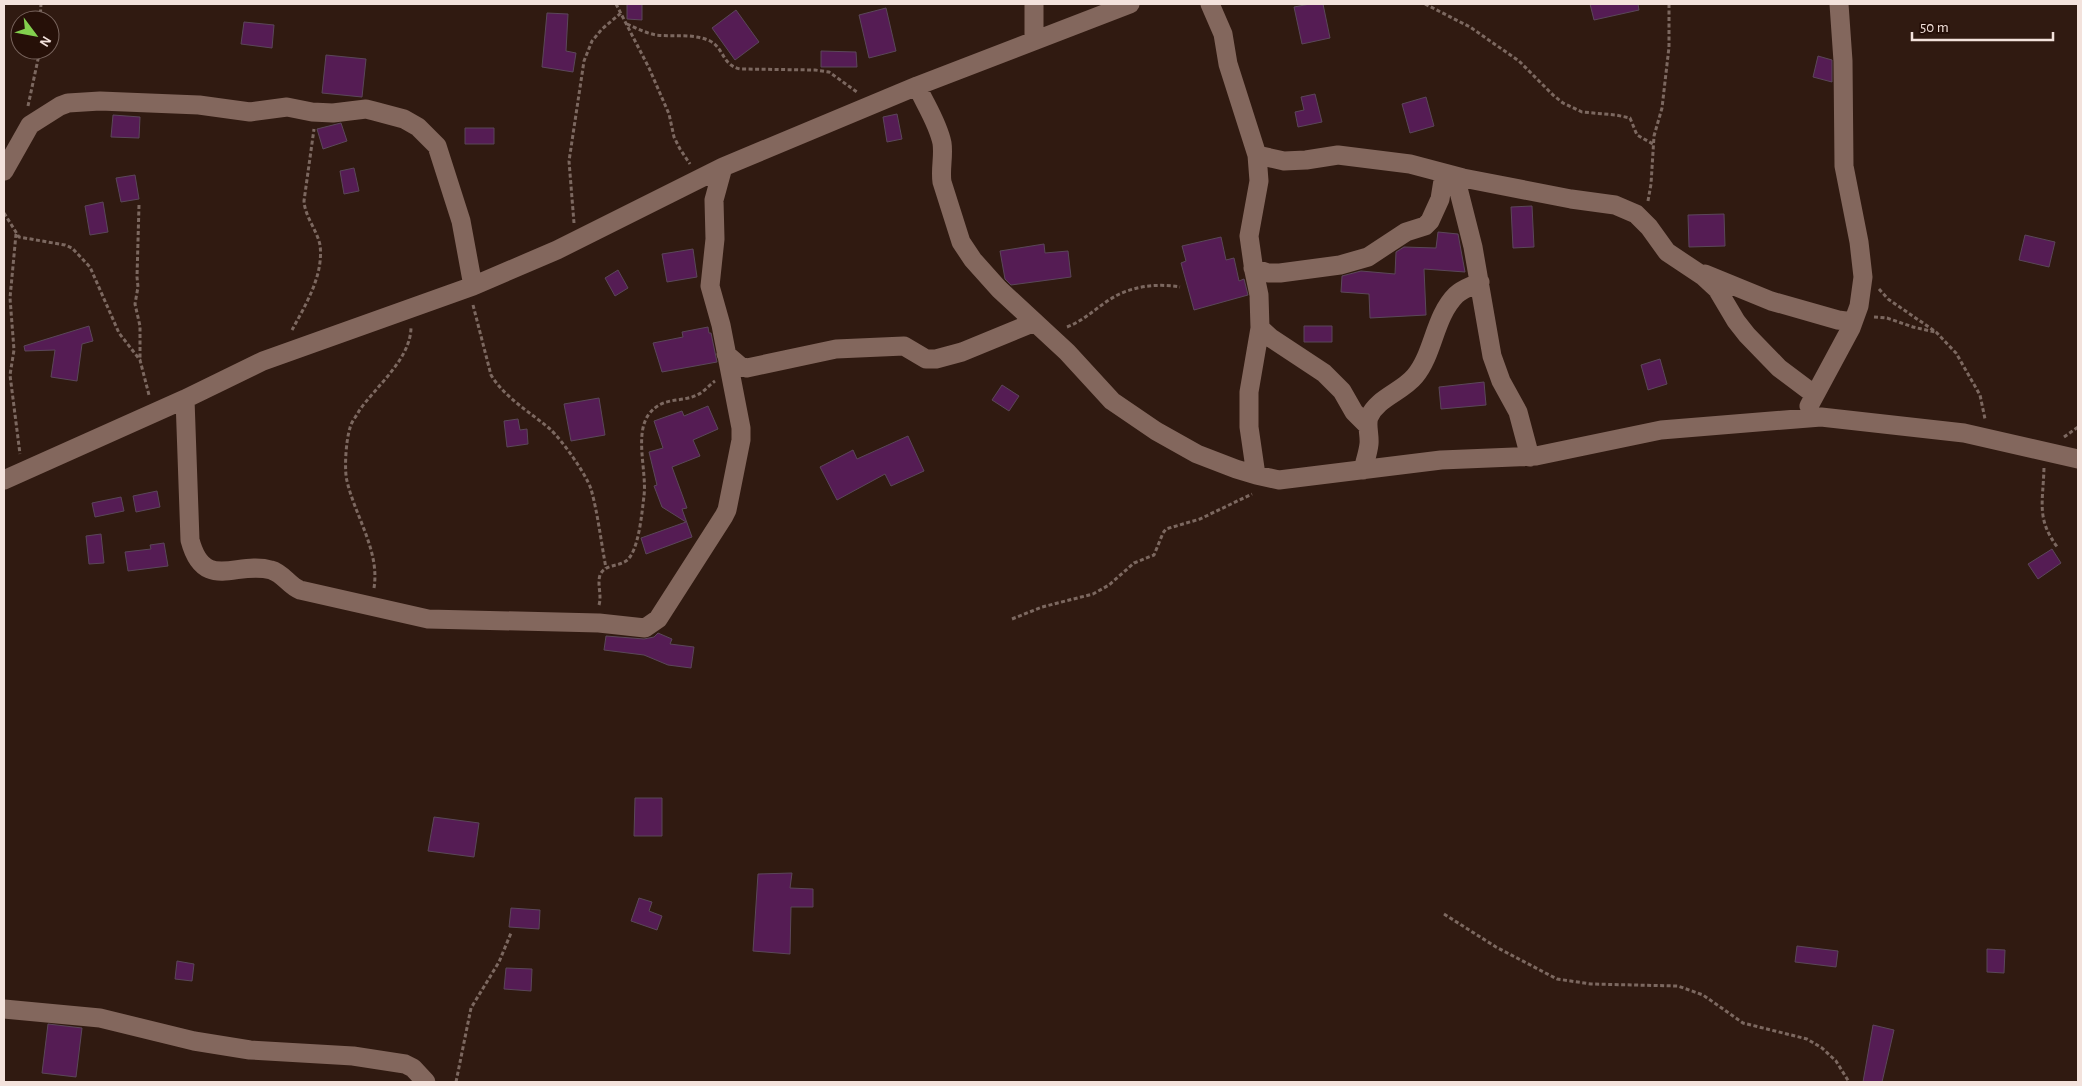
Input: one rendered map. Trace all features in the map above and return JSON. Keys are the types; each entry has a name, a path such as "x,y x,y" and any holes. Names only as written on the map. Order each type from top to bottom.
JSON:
{"street":[{"path":"1034,4 1034,40"},
{"path":"4,480 278,355 471,286 576,241 723,167 916,86 1130,4"},
{"path":"1210,4 1223,34 1228,64 1256,155 1259,182 1249,236 1253,268 1260,295 1260,328 1249,392 1249,427 1256,474"},
{"path":"1801,418 1841,349 1854,322 1859,306 1863,277 1844,166 1843,62 1840,4"},
{"path":"916,86 941,141 943,156 942,182 961,242 973,260 999,290 1039,326 1112,401 1126,412 1197,454 1236,470 1279,480 1441,460 1530,457 1662,430 1821,417 1964,433 2078,459"},
{"path":"4,171 30,125 54,109 68,103 100,101 199,105 250,112 286,107 312,112 333,113 374,111 404,119 418,127 437,146 461,221 471,286"},
{"path":"1256,155 1284,160 1306,160 1338,155 1410,164 1449,175 1571,199 1616,205 1641,218 1667,252 1698,272 1717,289 1736,320 1779,368 1815,395"},
{"path":"185,399 189,474 188,520 193,550 201,564 207,569 217,571 272,570 295,588 428,619 584,623 645,628 655,622 724,516 727,510 741,440 741,428 728,362 710,286 716,226 714,207 723,167"},
{"path":"1253,268 1268,273 1280,273 1340,265 1368,257 1406,232 1425,226 1430,221 1449,175"},
{"path":"1449,175 1480,282 1492,356 1501,381 1518,412 1530,457"},
{"path":"1698,272 1713,276 1787,306 1838,320 1854,322"},
{"path":"1363,470 1369,441 1368,426 1370,415 1417,374 1429,352 1440,322 1457,294 1480,282"},
{"path":"728,362 747,368 836,349 904,346 926,359 936,359 1039,326"},
{"path":"1260,328 1271,338 1324,373 1342,391 1354,412 1368,426"},
{"path":"4,1009 100,1018 194,1041 250,1050 353,1056 405,1064 413,1068 426,1082"}],"path":[{"path":"616,4 649,68 669,114 674,137 700,178"},
{"path":"1425,4 1470,27 1519,61 1553,95 1563,102 1582,112 1630,118 1637,135 1653,144"},
{"path":"1641,218 1646,207 1651,184 1653,144 1665,90 1670,32 1669,4"},
{"path":"576,241 569,161 584,61 597,35 621,13"},
{"path":"627,24 657,35 691,37 710,42 715,45 729,66 740,69 815,70 829,72 873,105"},
{"path":"26,112 38,60"},
{"path":"278,355 307,303 319,266 320,244 305,209 304,201 314,133 312,112"},
{"path":"139,205 138,287 135,304 140,326 140,360 154,413"},
{"path":"4,213 16,234 23,239 65,245 79,254 90,267 119,333 140,360"},
{"path":"16,234 10,298 14,350 10,375 15,424 23,472"},
{"path":"1862,269 1888,298 1936,332 1952,348 1980,395 1990,439"},
{"path":"1039,326 1068,327 1111,298 1125,292 1153,285 1180,287"},
{"path":"471,286 491,375 511,398 552,430 565,445 590,487 606,568 600,579 601,599 584,623"},
{"path":"370,606 376,580 374,563 346,480 350,426 404,351 410,333 411,307"},
{"path":"1854,322 1870,318 1887,318 1913,327 1936,332"},
{"path":"606,568 625,561 631,554 638,532 644,494 645,469 641,437 643,424 658,406 674,399 698,395 728,362"},
{"path":"2048,452 2044,467 2043,523 2058,548"},
{"path":"1012,619 1042,607 1102,590 1134,563 1154,555 1166,530 1200,519 1279,480"},
{"path":"1444,914 1496,947 1557,979 1591,984 1678,986 1703,995 1743,1023 1807,1039 1822,1048 1836,1061 1850,1082"},
{"path":"456,1082 471,1008 503,955 511,933"}],"building":[{"path":"627,4 642,4 642,20 627,19"},
{"path":"1323,4 1330,38 1302,44 1294,7"},
{"path":"1590,4 1638,4 1639,10 1594,20"},
{"path":"886,8 896,51 869,58 859,15"},
{"path":"736,10 759,42 735,60 712,28"},
{"path":"547,13 568,14 566,51 576,53 573,72 542,67"},
{"path":"244,22 274,25 272,48 241,44"},
{"path":"821,51 856,52 857,67 821,67"},
{"path":"326,55 366,59 362,97 322,93"},
{"path":"1818,56 1832,60 1832,82 1813,77"},
{"path":"1315,94 1322,122 1298,127 1295,112 1304,110 1301,97"},
{"path":"1426,97 1434,126 1410,133 1402,104"},
{"path":"897,114 902,139 887,142 883,117"},
{"path":"113,115 140,117 139,138 111,137"},
{"path":"341,123 347,141 323,149 317,129"},
{"path":"465,128 494,128 494,144 465,144"},
{"path":"354,168 359,191 344,194 340,171"},
{"path":"135,175 139,199 121,202 116,178"},
{"path":"103,202 108,232 90,235 85,206"},
{"path":"1532,206 1534,247 1513,248 1511,207"},
{"path":"1724,214 1725,246 1689,247 1688,215"},
{"path":"1438,232 1458,234 1465,272 1424,269 1426,315 1370,318 1369,294 1341,292 1342,276 1361,271 1395,274 1396,252 1404,247 1436,248"},
{"path":"2025,235 2055,242 2049,267 2019,260"},
{"path":"1221,237 1226,260 1234,258 1239,281 1244,279 1248,295 1194,310 1181,263 1186,261 1182,246"},
{"path":"1044,244 1045,253 1068,251 1071,277 1011,285 1005,279 1000,251"},
{"path":"693,249 697,277 667,282 662,254"},
{"path":"618,270 628,288 615,296 605,278"},
{"path":"89,326 93,341 82,344 77,381 51,377 55,350 25,351 24,346"},
{"path":"1304,326 1332,326 1332,342 1304,342"},
{"path":"708,327 717,362 662,372 653,343 683,337 682,332"},
{"path":"1660,359 1667,384 1648,390 1641,365"},
{"path":"1484,382 1486,405 1441,409 1439,387"},
{"path":"1002,385 1019,396 1009,411 992,400"},
{"path":"599,398 605,435 571,441 564,404"},
{"path":"708,406 718,429 693,440 700,456 672,467 687,508 682,509 692,537 646,554 641,538 686,522 662,507 654,486 657,485 649,452 663,448 654,421 682,411 684,416"},
{"path":"518,419 520,430 527,429 528,444 507,447 504,421"},
{"path":"908,436 924,471 891,486 885,474 837,500 820,467 853,450 857,459"},
{"path":"157,491 160,507 136,512 133,496"},
{"path":"121,497 124,511 95,517 92,503"},
{"path":"101,534 104,563 89,564 86,536"},
{"path":"164,543 168,566 128,571 125,552 151,549 150,545"},
{"path":"2052,549 2061,563 2038,579 2028,564"},
{"path":"658,633 672,639 670,644 694,647 691,668 668,665 644,655 604,650 606,636 644,639 654,637"},
{"path":"635,798 662,798 662,836 634,836"},
{"path":"434,817 479,823 474,857 428,851"},
{"path":"792,873 790,888 813,889 813,907 791,907 790,954 753,951 758,874"},
{"path":"639,898 652,902 649,911 662,916 657,930 631,921"},
{"path":"511,908 540,910 539,929 509,927"},
{"path":"1797,946 1838,951 1836,967 1795,962"},
{"path":"1987,949 2005,950 2004,973 1987,972"},
{"path":"177,961 194,964 192,981 175,979"},
{"path":"506,968 532,969 531,991 504,989"},
{"path":"48,1024 82,1028 76,1077 42,1073"},
{"path":"1873,1025 1894,1030 1882,1082 1863,1082"}]}
